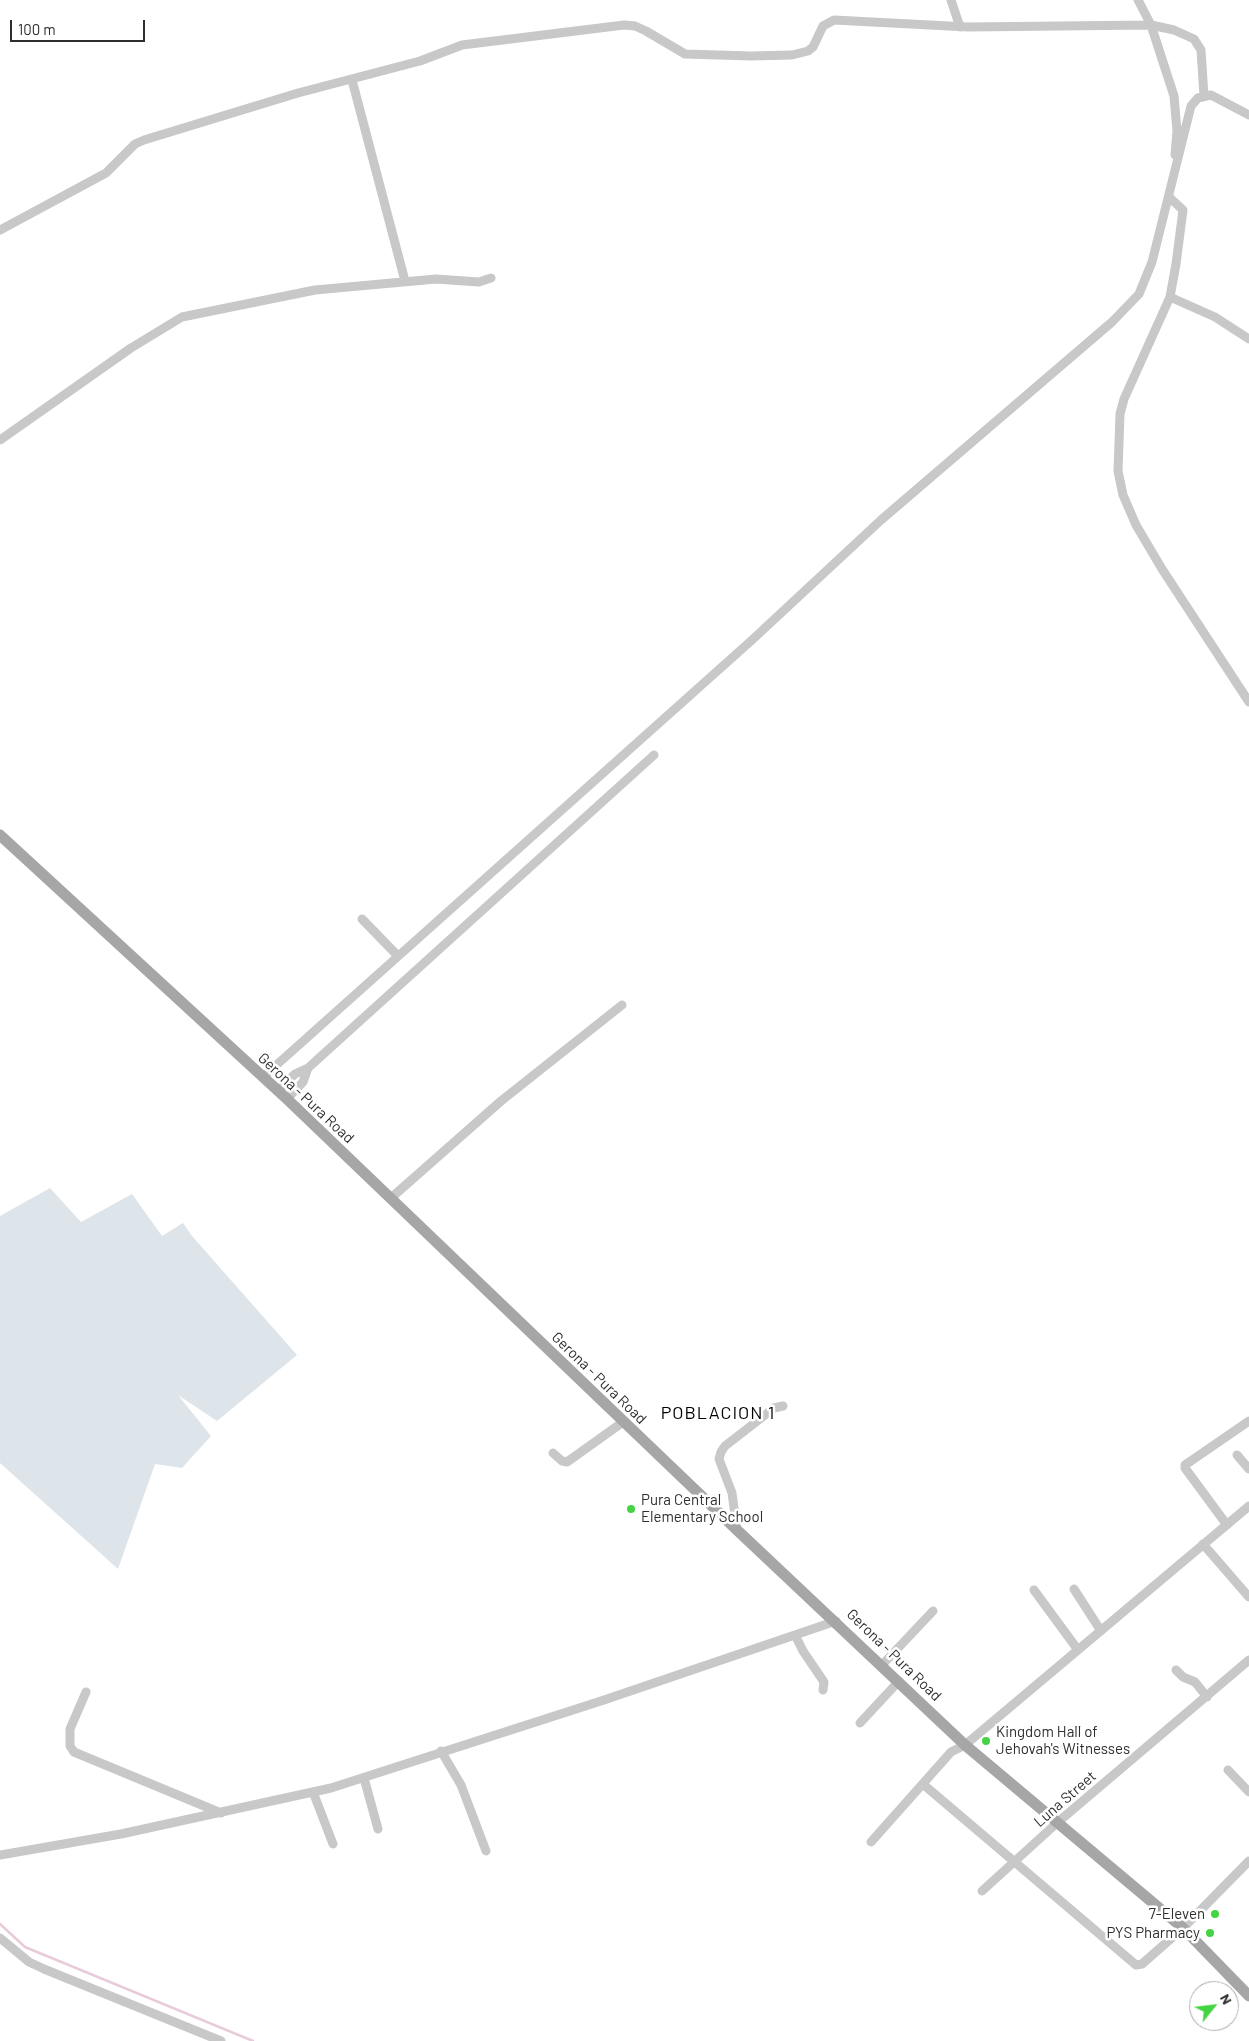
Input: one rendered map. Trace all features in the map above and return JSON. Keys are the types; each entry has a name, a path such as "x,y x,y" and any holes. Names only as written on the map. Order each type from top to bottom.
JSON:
{"main road":[{"name":"Gerona - Pura Road","path":"0,835 263,1077 623,1422 966,1744 1184,1928 1249,1996"}],"street":[{"path":"952,0 960,27"},
{"path":"1138,0 1151,25 1174,96 1177,131 1175,176"},
{"path":"0,230 106,173 134,144 144,140 169,134 298,93 420,61 472,43 624,25 635,26 685,54 750,56 792,55 808,51 813,47 822,26 834,20 960,27 1151,25 1174,30 1194,39 1201,50 1204,96"},
{"path":"352,80 405,281"},
{"path":"263,1077 752,640 881,520 1112,322 1139,294 1152,262 1191,106 1204,96 1216,96 1249,115"},
{"path":"1169,197 1183,210 1170,296 1124,399 1120,414 1118,471 1123,495 1136,524 1162,569 1249,702"},
{"path":"0,440 131,348 182,317 315,290 405,281 452,279 479,282 492,278"},
{"path":"1170,296 1215,317 1249,339"},
{"path":"277,1091 295,1074 308,1068 654,755"},
{"path":"362,919 398,955"},
{"path":"391,1198 501,1101 622,1006"},
{"path":"286,1099 303,1082 308,1068"},
{"path":"737,1530 732,1493 719,1459 720,1452 774,1408 784,1406"},
{"path":"1227,1525 1185,1468 1186,1465 1249,1421"},
{"path":"553,1453 562,1461 567,1462 623,1422"},
{"path":"1237,1455 1249,1469"},
{"path":"871,1842 924,1785 951,1752 966,1744 1249,1506"},
{"path":"1203,1544 1249,1597"},
{"path":"1074,1589 1100,1631"},
{"path":"1034,1590 1078,1650"},
{"path":"882,1665 933,1611"},
{"path":"0,1855 121,1834 221,1813 364,1778 441,1751 613,1697 836,1621"},
{"path":"795,1635 803,1651 824,1682 823,1690"},
{"name":"Luna Street","path":"982,1891 1058,1822 1249,1660"},
{"path":"1176,1670 1183,1677 1195,1682 1207,1697"},
{"path":"860,1724 899,1681"},
{"path":"86,1692 70,1729 70,1746 74,1752 221,1813"},
{"path":"441,1751 461,1785 486,1851"},
{"path":"1228,1770 1249,1792"},
{"path":"364,1778 378,1829"},
{"path":"924,1785 1134,1964 1142,1964 1184,1928 1249,1861"},
{"path":"313,1792 333,1844"},
{"path":"0,1938 24,1959 44,1969 221,2041"}],"shaded area":[{"path":"50,1188 81,1222 132,1194 162,1236 183,1223 192,1236 297,1355 217,1421 178,1395 211,1436 182,1468 155,1464 118,1569 0,1463 0,1216"}],"waterway":[{"path":"0,1924 25,1947 253,2041"}],"place":[{"name":"Pura Central Elementary School","path":"631,1509"},
{"name":"Kingdom Hall of Jehovah's Witnesses","path":"986,1741"},
{"name":"7-Eleven","path":"1215,1914"},
{"name":"PYS Pharmacy","path":"1210,1933"}],"district":[{"name":"POBLACION 1","path":"718,1413"}]}
